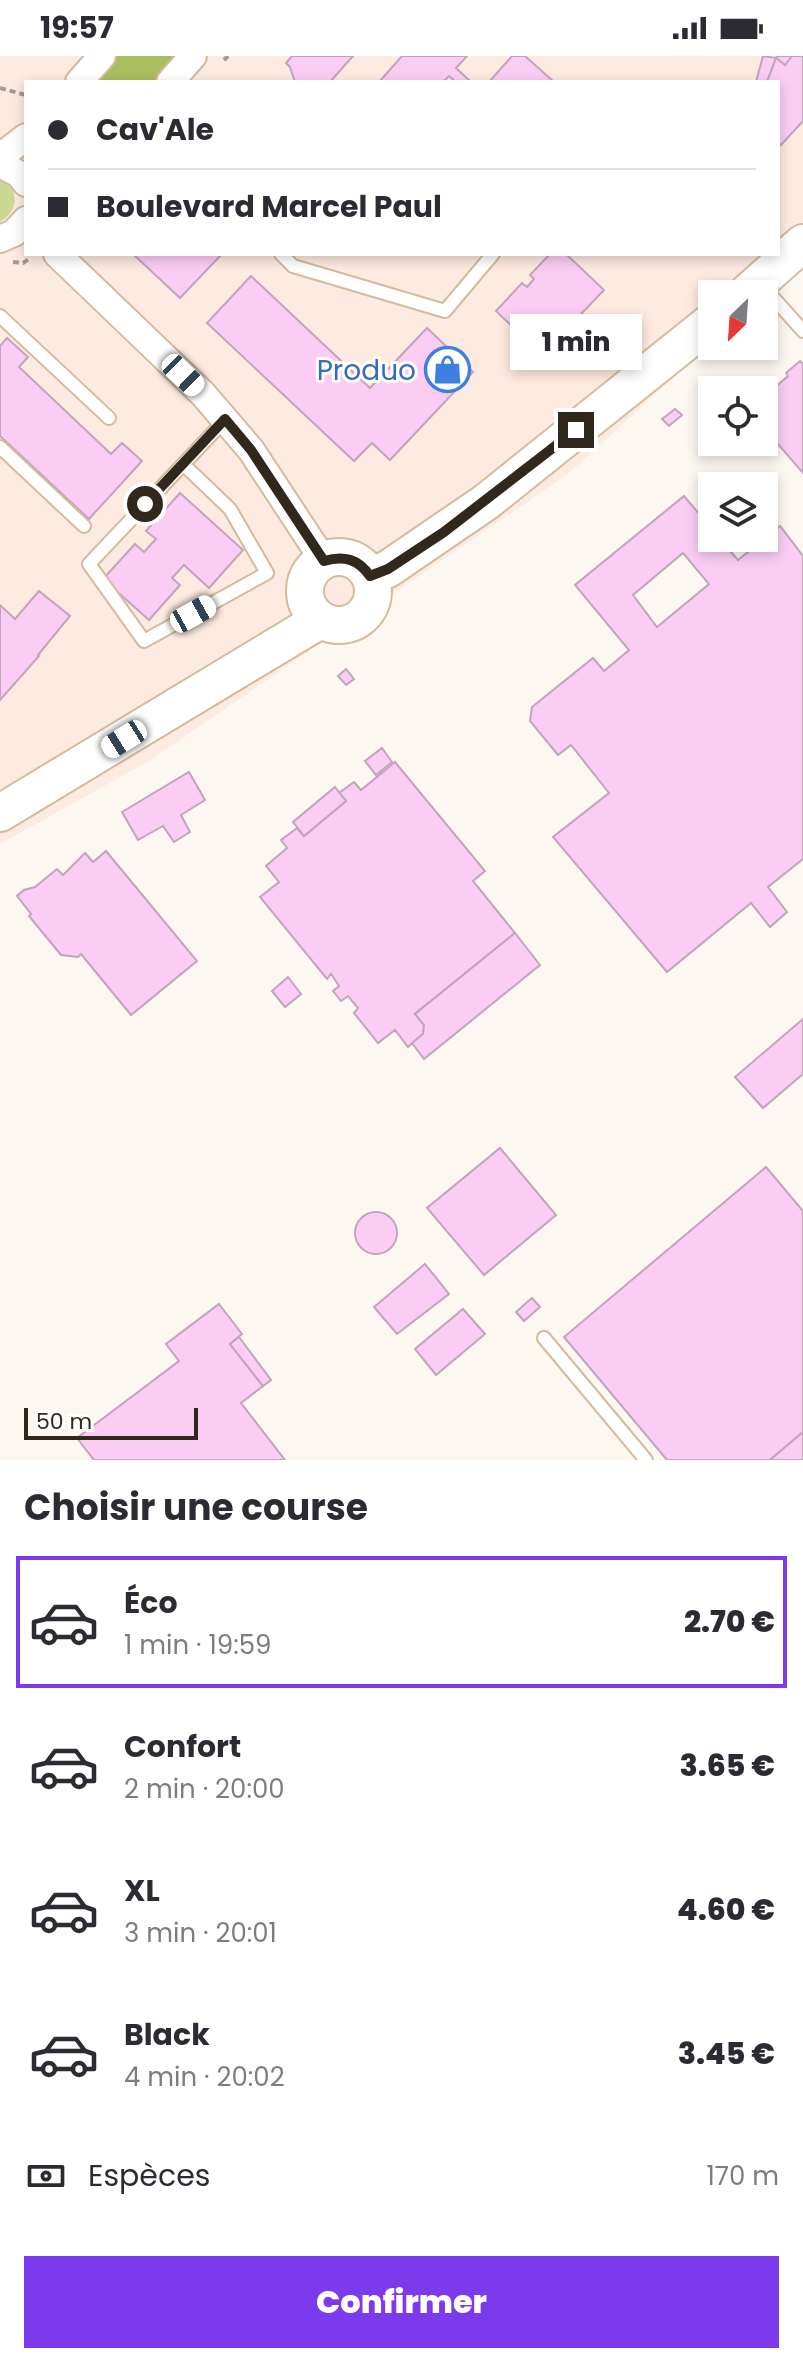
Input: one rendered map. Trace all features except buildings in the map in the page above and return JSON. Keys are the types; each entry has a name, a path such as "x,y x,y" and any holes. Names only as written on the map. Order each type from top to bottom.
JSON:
{"street":[{"path":"81,80 102,56"},
{"path":"172,80 193,56"},
{"path":"0,157 24,139"},
{"path":"0,164 11,168 24,181"},
{"path":"762,280 803,243"},
{"path":"59,256 203,394 225,419 251,450 324,561"},
{"path":"370,576 388,569 486,502 698,332"},
{"path":"339,557 354,561 370,576 373,598 362,616 342,625 320,620 306,601 305,585 312,571 324,561 339,557"},
{"path":"0,813 320,620"}],"lane":[{"path":"283,256 293,266 445,311 491,256"},
{"path":"778,310 803,331"},
{"path":"2,321 109,418"},
{"path":"183,464 230,509 267,573 144,641 89,564 225,419"},
{"path":"0,447 84,526"},
{"path":"544,1338 646,1460"}],"path":[{"path":"0,88 24,94"}],"shaded area":[{"path":"0,56 803,56 803,258 778,281 698,280 698,355 568,474 147,762 0,844"}],"green space":[{"path":"111,56 180,56 158,80 90,80"},
{"path":"0,178 11,188 15,200 11,212 0,222"}],"place":[{"name":"Produo","path":"447,370"}],"route":[{"path":"145,504 225,419 251,450 324,561 346,558 360,565 370,576 388,569 423,547 486,502 576,430"}]}
